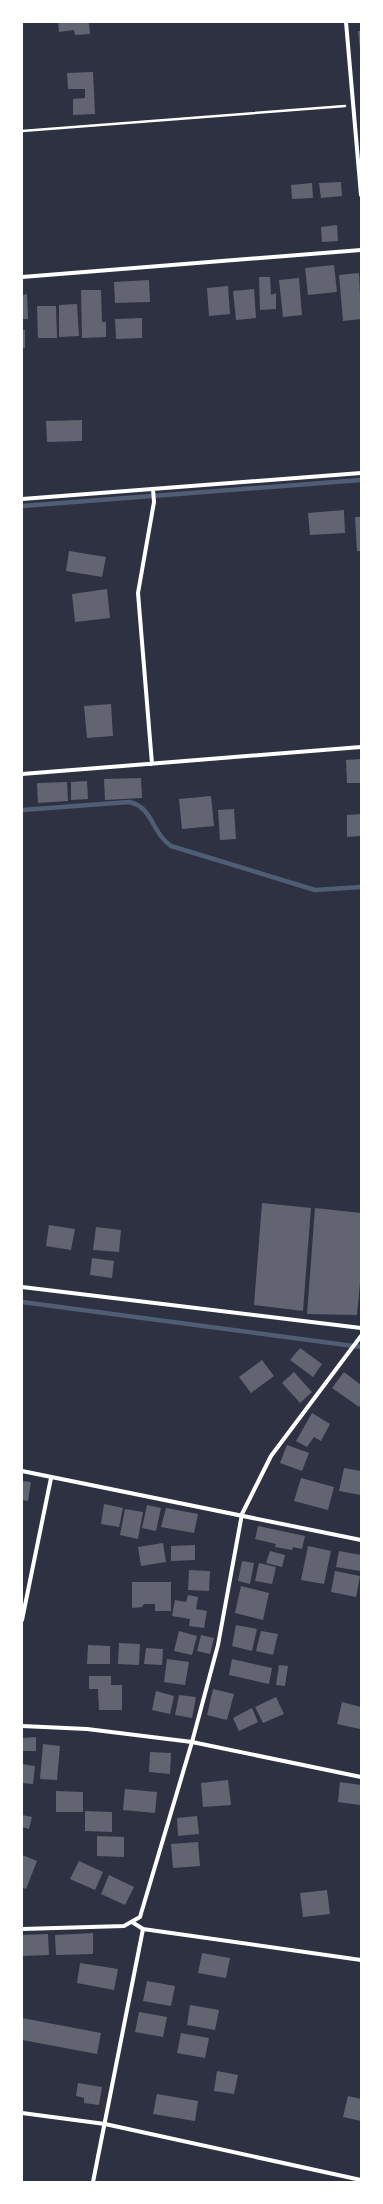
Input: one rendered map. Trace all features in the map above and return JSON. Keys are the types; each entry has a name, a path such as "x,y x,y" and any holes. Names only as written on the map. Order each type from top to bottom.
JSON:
{"street":[{"path":"346,22 361,196"},
{"path":"22,277 361,250"},
{"path":"22,499 361,473"},
{"path":"152,764 138,593 154,502 153,490"},
{"path":"22,774 361,747"},
{"path":"22,1287 361,1328"},
{"path":"22,1929 124,1926 140,1917 192,1742 218,1645 242,1514 271,1456 342,1359 361,1336"},
{"path":"22,1471 51,1478 242,1514 361,1540"},
{"path":"22,1620 51,1478"},
{"path":"22,1726 87,1728 192,1742 361,1778"},
{"path":"132,1922 143,1929 361,1960"},
{"path":"93,2182 143,1929"},
{"path":"22,2113 105,2124 361,2180"}],"path":[{"path":"22,131 353,106"}],"building":[{"path":"58,22 89,22 90,34 75,35 74,30 59,32"},
{"path":"358,31 361,31 361,49 360,49"},
{"path":"93,72 95,114 73,115 73,99 85,98 85,89 68,89 67,73"},
{"path":"341,182 342,196 321,198 319,183"},
{"path":"312,183 313,198 292,199 291,185"},
{"path":"337,225 338,241 322,242 321,227"},
{"path":"334,265 337,292 308,295 305,268"},
{"path":"359,273 361,319 343,321 339,275"},
{"path":"259,277 270,277 271,295 276,293 276,309 260,310"},
{"path":"299,278 302,315 283,317 279,280"},
{"path":"149,280 150,302 115,303 114,282"},
{"path":"228,286 230,314 209,316 207,288"},
{"path":"254,289 256,318 236,320 233,291"},
{"path":"81,290 101,290 102,322 106,322 106,337 82,338"},
{"path":"27,294 28,319 22,319 22,295"},
{"path":"77,304 79,336 59,337 59,305"},
{"path":"37,306 56,306 57,338 38,338"},
{"path":"142,318 142,338 116,339 115,319"},
{"path":"22,330 25,330 25,348 22,348"},
{"path":"82,420 82,441 47,442 46,421"},
{"path":"344,510 345,533 310,535 308,513"},
{"path":"355,517 361,517 361,551 357,551"},
{"path":"69,551 106,557 102,577 66,571"},
{"path":"107,589 110,618 75,622 72,594"},
{"path":"111,704 113,736 87,738 84,706"},
{"path":"361,759 361,783 347,783 346,760"},
{"path":"141,778 142,798 105,800 104,779"},
{"path":"87,781 88,799 71,800 71,782"},
{"path":"67,782 68,801 38,803 37,783"},
{"path":"211,796 214,826 182,829 179,799"},
{"path":"234,809 236,839 220,840 218,810"},
{"path":"361,814 361,836 347,837 347,815"},
{"path":"262,1203 311,1208 303,1311 254,1305"},
{"path":"315,1208 361,1213 361,1272 357,1315 307,1314"},
{"path":"49,1225 75,1229 71,1250 46,1246"},
{"path":"96,1227 121,1230 119,1252 93,1250"},
{"path":"92,1258 114,1261 112,1278 90,1275"},
{"path":"300,1348 322,1364 313,1377 290,1360"},
{"path":"262,1360 274,1376 251,1393 239,1377"},
{"path":"294,1372 312,1392 300,1403 282,1383"},
{"path":"344,1372 361,1385 361,1404 359,1407 332,1388"},
{"path":"312,1413 330,1424 321,1441 314,1437 307,1447 296,1441"},
{"path":"287,1445 309,1453 302,1471 280,1463"},
{"path":"344,1468 361,1471 361,1495 339,1491"},
{"path":"301,1478 334,1487 328,1510 294,1501"},
{"path":"22,1481 31,1482 28,1501 22,1500"},
{"path":"104,1504 123,1508 119,1527 101,1524"},
{"path":"147,1505 161,1508 156,1531 142,1528"},
{"path":"166,1508 198,1514 194,1533 161,1527"},
{"path":"125,1509 143,1512 138,1539 120,1535"},
{"path":"258,1526 305,1536 302,1549 293,1547 292,1550 275,1547 276,1544 255,1539"},
{"path":"163,1543 166,1562 141,1566 138,1547"},
{"path":"195,1545 195,1560 171,1561 171,1546"},
{"path":"308,1546 331,1551 324,1584 301,1580"},
{"path":"270,1551 285,1555 282,1567 266,1563"},
{"path":"339,1551 361,1555 360,1571 336,1567"},
{"path":"242,1561 254,1563 250,1584 238,1581"},
{"path":"259,1563 276,1567 272,1584 255,1581"},
{"path":"189,1570 210,1571 209,1591 188,1590"},
{"path":"335,1571 360,1576 356,1597 331,1592"},
{"path":"132,1582 171,1582 171,1611 155,1611 155,1604 144,1604 142,1607 132,1608"},
{"path":"241,1586 269,1593 263,1620 235,1613"},
{"path":"188,1595 198,1597 196,1609 207,1611 204,1628 189,1626 190,1619 172,1616 175,1600 186,1602"},
{"path":"236,1625 257,1629 252,1651 232,1646"},
{"path":"179,1631 197,1636 192,1655 174,1651"},
{"path":"261,1631 278,1634 273,1655 256,1651"},
{"path":"201,1635 214,1638 210,1654 197,1651"},
{"path":"119,1643 140,1644 139,1665 118,1664"},
{"path":"88,1645 110,1646 110,1664 87,1664"},
{"path":"146,1648 163,1649 162,1665 144,1664"},
{"path":"167,1659 189,1662 185,1685 164,1682"},
{"path":"232,1659 272,1668 269,1684 229,1675"},
{"path":"279,1665 288,1666 285,1686 276,1685"},
{"path":"89,1676 111,1676 111,1685 122,1685 122,1710 99,1710 98,1689 89,1689"},
{"path":"213,1689 234,1694 227,1720 207,1715"},
{"path":"156,1691 174,1696 170,1714 152,1710"},
{"path":"179,1695 196,1697 192,1718 175,1715"},
{"path":"276,1697 284,1714 263,1723 255,1707"},
{"path":"342,1702 361,1707 360,1729 337,1724"},
{"path":"252,1708 258,1722 239,1731 233,1718"},
{"path":"36,1737 36,1751 22,1751 22,1738"},
{"path":"43,1744 60,1746 57,1780 40,1779"},
{"path":"150,1752 171,1753 170,1774 149,1772"},
{"path":"22,1764 35,1766 33,1784 22,1783"},
{"path":"228,1780 231,1805 203,1807 201,1783"},
{"path":"340,1782 361,1785 360,1805 338,1802"},
{"path":"125,1789 157,1792 155,1813 123,1810"},
{"path":"56,1791 83,1792 83,1812 56,1812"},
{"path":"85,1811 112,1812 112,1832 85,1831"},
{"path":"22,1815 32,1817 29,1829 22,1827"},
{"path":"197,1816 199,1834 178,1836 177,1818"},
{"path":"97,1836 124,1837 124,1857 97,1856"},
{"path":"198,1842 200,1866 173,1868 171,1844"},
{"path":"22,1855 37,1861 26,1889 22,1887"},
{"path":"79,1861 103,1872 95,1890 70,1879"},
{"path":"109,1875 134,1887 125,1905 101,1894"},
{"path":"327,1890 330,1914 303,1917 300,1893"},
{"path":"93,1933 93,1954 56,1955 55,1935"},
{"path":"48,1934 49,1955 22,1956 22,1935"},
{"path":"202,1953 230,1958 226,1978 198,1973"},
{"path":"80,1963 118,1969 114,1990 77,1983"},
{"path":"147,1981 175,1986 171,2006 143,2001"},
{"path":"190,2005 219,2010 215,2030 187,2025"},
{"path":"139,2012 167,2017 163,2037 135,2032"},
{"path":"22,2018 101,2033 97,2054 22,2040"},
{"path":"181,2033 209,2038 205,2058 177,2053"},
{"path":"217,2071 238,2075 234,2094 214,2091"},
{"path":"78,2083 102,2087 99,2105 84,2103 84,2098 76,2096"},
{"path":"157,2094 198,2101 195,2121 153,2114"},
{"path":"348,2096 361,2099 361,2121 343,2117"}],"waterway":[{"path":"22,506 361,480"},
{"path":"22,810 129,802 137,805 148,814 159,834 171,846 315,890 361,887"},
{"path":"22,1302 361,1347"}]}
